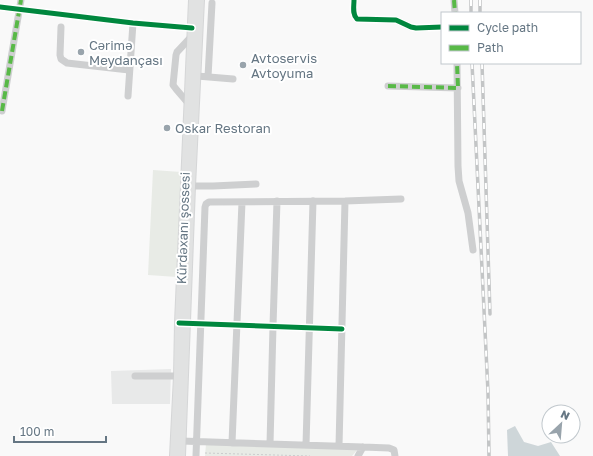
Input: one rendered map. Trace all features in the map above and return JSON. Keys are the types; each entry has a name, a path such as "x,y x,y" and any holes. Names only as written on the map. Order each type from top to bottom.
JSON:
{"main road":[{"name":"Kürdəxanı şossesi","path":"174,456 191,186 196,76 193,0"},
{"name":"Kürdəxanı şossesi","path":"180,456 188,103 194,33 200,0"}],"street":[{"path":"2,111 20,9 20,0"},
{"path":"354,0 354,12 357,19 396,20 416,28 441,27"},
{"path":"454,0 455,12"},
{"path":"208,77 212,3"},
{"path":"0,7 133,23 194,33"},
{"path":"128,96 133,23"},
{"path":"61,27 60,55 61,59 67,63 130,70"},
{"path":"188,103 174,85 176,54 194,33"},
{"path":"457,64 459,181 468,214 473,250"},
{"path":"196,76 233,79"},
{"path":"388,86 458,88"},
{"path":"191,186 256,184"},
{"path":"196,456 206,204 209,202 401,199"},
{"path":"306,445 313,201"},
{"path":"338,446 345,201"},
{"path":"232,443 242,202"},
{"path":"270,444 272,326 277,202"},
{"path":"182,323 342,329"},
{"path":"135,376 178,376"},
{"path":"181,441 389,448 394,450 396,456"},
{"path":"358,456 363,447"}],"path":[{"path":"205,453 310,456"}],"shaded area":[{"path":"153,170 181,172 177,277 148,275"},
{"path":"171,369 170,404 112,404 111,371"},
{"path":"515,426 524,442 538,446 552,444 560,456 508,456 507,430"},
{"path":"206,444 358,449 352,456 205,456"}],"railway":[{"path":"471,0 471,12"},
{"path":"480,0 480,12"},
{"path":"472,64 488,392 489,456"},
{"path":"482,64 490,314"}],"marked path":[{"path":"2,111 21,0"},
{"path":"454,0 455,12"},
{"path":"388,86 458,88 457,64"}],"cycle path":[{"path":"354,0 354,13 357,19 396,20 416,28 441,27"},
{"path":"0,7 133,23 192,28"},
{"path":"179,323 342,329"}],"place":[{"name":"Cərimə Meydançası","path":"81,52"},
{"name":"Avtoservis Avtoyuma","path":"243,65"},
{"name":"Oskar Restoran","path":"167,128"}]}
